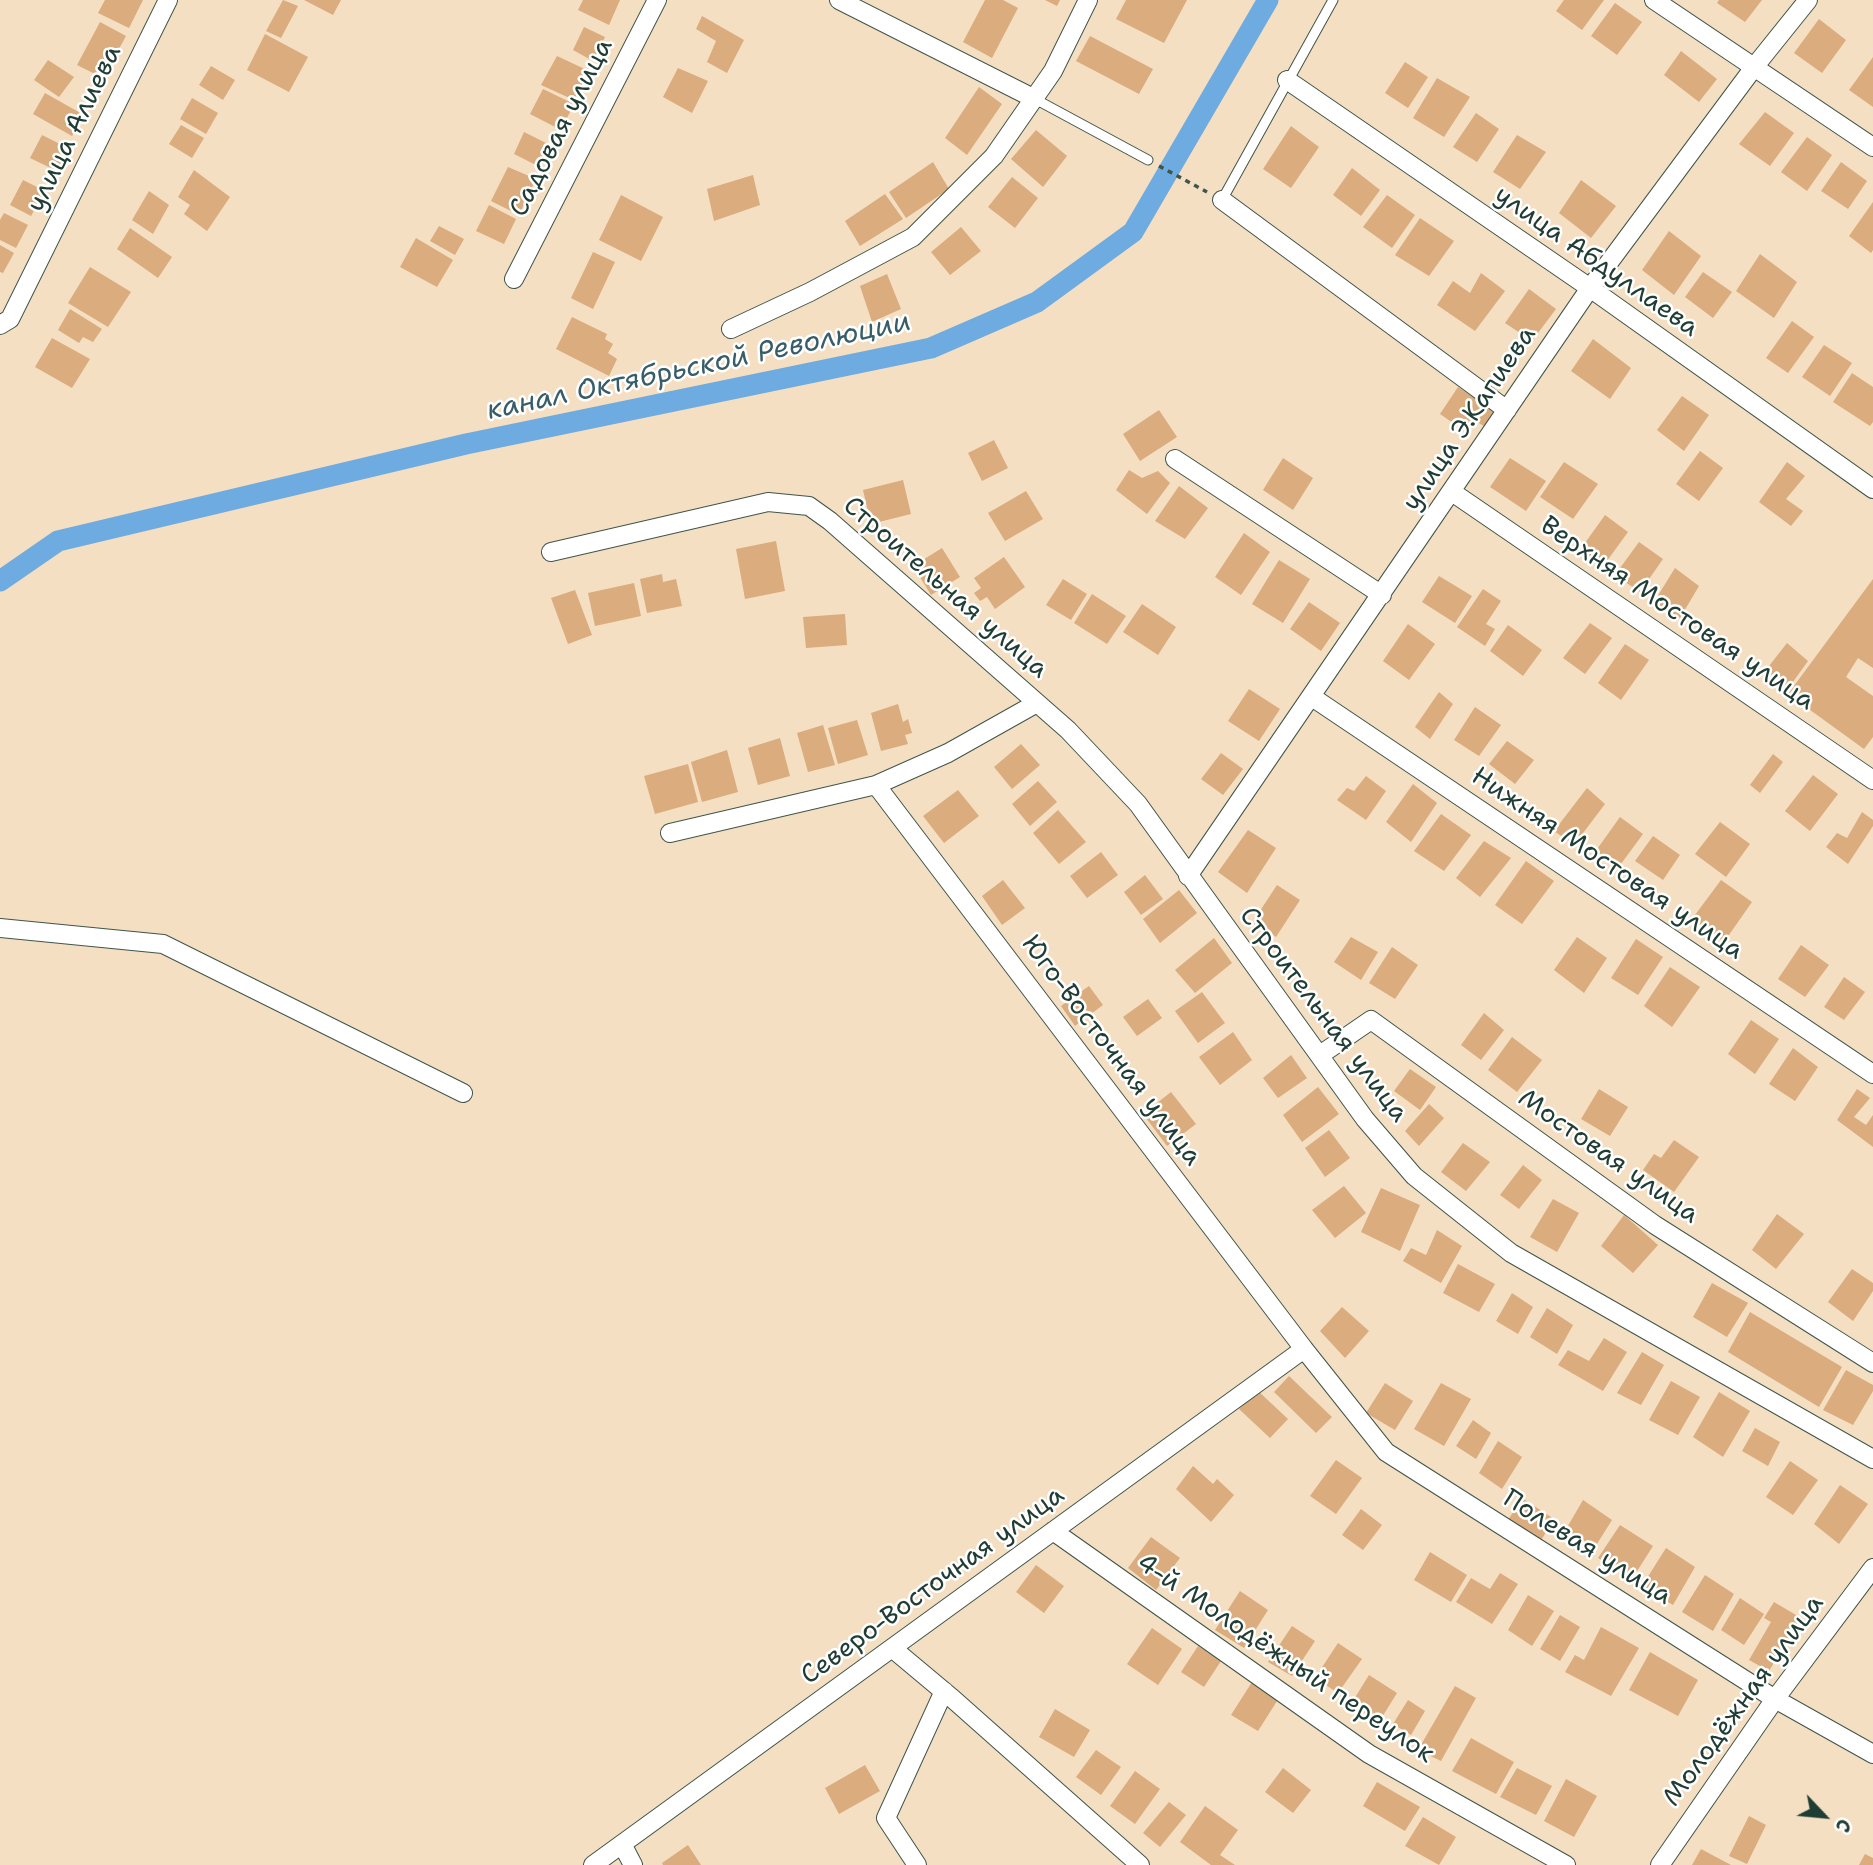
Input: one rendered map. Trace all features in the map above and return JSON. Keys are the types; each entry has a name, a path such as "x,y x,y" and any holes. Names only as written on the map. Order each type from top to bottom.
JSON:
{"street":[{"name":"улица Алиева","path":"5,322 168,0"},
{"name":"Садовая улица","path":"514,279 657,0"},
{"path":"839,0 1035,99"},
{"path":"731,329 810,292 913,237 994,156 1053,71 1087,0"},
{"path":"1654,0 1873,147"},
{"name":"улица Э.Капиева","path":"1188,876 1590,288 1755,66 1808,0"},
{"name":"улица Абдуллаева","path":"1287,80 1590,288 1873,489"},
{"path":"1222,200 1507,410"},
{"path":"1175,460 1382,594"},
{"name":"Верхняя Мостовая улица","path":"1452,492 1873,780"},
{"name":"Строительная улица","path":"551,552 768,502 808,506 830,520 1068,730 1138,804 1365,1119 1414,1176 1511,1253 1873,1459"},
{"name":"Нижняя Мостовая улица","path":"1312,697 1873,1073"},
{"path":"670,833 876,785 948,753 1037,703"},
{"name":"Юго-Восточная улица","path":"876,785 1304,1349"},
{"path":"0,929 163,944 463,1093"},
{"name":"Мостовая улица","path":"1320,1055 1371,1020 1655,1225 1873,1363"},
{"name":"Северо-Восточная улица","path":"593,1865 1304,1349"},
{"name":"Полевая улица","path":"1304,1349 1387,1452 1775,1699 1873,1754"},
{"name":"4-й Молодёжный переулок","path":"1053,1531 1369,1754 1566,1865"},
{"name":"Молодёжная улица","path":"1660,1865 1775,1699 1873,1567"},
{"path":"892,1648 1139,1865"},
{"path":"917,1865 886,1818 944,1691"},
{"path":"622,1844 633,1865"}],"lane":[{"path":"1222,200 1333,0"},
{"path":"1035,99 1148,160"}],"path":[{"path":"1148,160 1222,200"}],"building":[{"path":"105,0 143,0 129,28 98,13"},
{"path":"283,0 298,6 281,38 266,31"},
{"path":"304,0 341,0 333,15"},
{"path":"583,0 620,0 609,25 578,10"},
{"path":"985,0 1003,0 1018,8 992,58 963,42"},
{"path":"1045,0 1060,0 1057,6"},
{"path":"1126,0 1187,0 1164,43 1116,19"},
{"path":"1564,0 1604,0 1582,30 1556,11"},
{"path":"1719,0 1762,0 1745,22 1717,3"},
{"path":"1615,3 1642,22 1617,55 1591,36"},
{"path":"702,16 744,40 727,73 707,62 716,41 696,29"},
{"path":"1819,19 1846,40 1822,73 1794,53"},
{"path":"100,22 126,36 103,78 77,65"},
{"path":"584,27 605,37 593,61 573,50"},
{"path":"265,34 308,57 289,92 247,70"},
{"path":"1090,36 1153,69 1139,94 1076,61"},
{"path":"1681,51 1717,79 1699,102 1664,75"},
{"path":"557,56 589,71 574,100 541,85"},
{"path":"1873,57 1873,107 1849,90"},
{"path":"48,60 74,77 59,97 34,80"},
{"path":"1405,62 1428,77 1408,108 1385,93"},
{"path":"211,66 235,80 223,100 199,85"},
{"path":"678,68 708,81 692,113 663,97"},
{"path":"1437,78 1470,97 1444,137 1413,118"},
{"path":"979,87 1002,104 967,155 945,138"},
{"path":"543,89 574,104 561,130 530,114"},
{"path":"45,93 84,115 72,136 33,114"},
{"path":"192,98 218,113 206,134 180,119"},
{"path":"1765,112 1794,133 1770,166 1739,144"},
{"path":"1476,113 1499,129 1477,162 1453,147"},
{"path":"181,125 204,138 192,158 169,144"},
{"path":"1291,126 1319,147 1291,188 1263,169"},
{"path":"1036,130 1067,156 1043,187 1011,159"},
{"path":"524,132 552,146 540,167 514,154"},
{"path":"42,135 68,148 57,171 30,158"},
{"path":"1517,135 1546,152 1520,189 1493,172"},
{"path":"1807,137 1832,155 1807,191 1781,172"},
{"path":"933,162 949,189 906,218 889,192"},
{"path":"1841,162 1867,181 1848,209 1821,191"},
{"path":"508,167 536,179 519,215 491,201"},
{"path":"1352,168 1380,190 1361,216 1333,195"},
{"path":"194,170 230,197 207,231 184,214 190,205 178,197"},
{"path":"753,175 760,205 714,221 707,189"},
{"path":"1012,177 1038,198 1015,228 988,207"},
{"path":"23,180 45,191 31,216 10,205"},
{"path":"1581,180 1616,206 1591,238 1559,213"},
{"path":"149,191 169,205 153,234 132,220"},
{"path":"885,194 903,219 860,246 845,221"},
{"path":"621,195 663,217 641,261 599,240"},
{"path":"1387,195 1415,215 1392,248 1363,227"},
{"path":"1873,202 1873,250 1871,253 1849,236"},
{"path":"489,205 516,219 504,244 476,231"},
{"path":"4,213 28,225 16,248 0,240 0,220"},
{"path":"1420,218 1454,241 1429,276 1395,255"},
{"path":"439,226 464,239 455,255 430,241"},
{"path":"961,227 981,251 950,275 931,252"},
{"path":"130,228 172,257 158,278 117,249"},
{"path":"1669,231 1701,256 1674,295 1642,270"},
{"path":"416,238 453,260 437,287 400,267"},
{"path":"0,245 14,253 3,273 0,272"},
{"path":"593,252 615,262 593,309 571,298"},
{"path":"1760,254 1797,282 1774,318 1736,291"},
{"path":"90,267 131,292 108,327 68,303"},
{"path":"1703,272 1732,292 1713,318 1685,297"},
{"path":"1481,273 1505,291 1475,331 1437,305 1453,281 1470,293"},
{"path":"887,274 901,309 872,322 860,286"},
{"path":"1529,289 1556,309 1532,341 1505,323"},
{"path":"70,309 102,329 93,342 83,337 79,343 58,330"},
{"path":"572,317 607,334 605,339 613,344 608,353 617,359 609,376 556,349"},
{"path":"1792,321 1814,337 1788,373 1766,358"},
{"path":"52,338 90,359 72,388 35,367"},
{"path":"1593,339 1631,368 1610,399 1571,371"},
{"path":"1824,345 1852,363 1830,396 1802,377"},
{"path":"1852,373 1873,387 1873,422 1870,426 1833,402"},
{"path":"1458,387 1498,413 1487,428 1474,420 1466,432 1440,414"},
{"path":"1682,396 1709,415 1684,451 1657,430"},
{"path":"1159,410 1177,437 1140,461 1123,434"},
{"path":"994,440 1008,468 982,481 968,453"},
{"path":"1700,451 1723,468 1699,501 1676,484"},
{"path":"1283,458 1313,478 1293,510 1263,490"},
{"path":"1510,458 1546,481 1526,511 1490,487"},
{"path":"1564,462 1598,484 1573,519 1540,497"},
{"path":"1787,462 1805,476 1786,499 1803,511 1791,526 1759,502"},
{"path":"1129,470 1142,478 1158,471 1170,483 1147,514 1116,490"},
{"path":"903,480 911,514 871,524 863,490"},
{"path":"1179,486 1208,508 1185,539 1155,521"},
{"path":"1026,491 1043,519 1005,541 988,513"},
{"path":"1605,515 1628,532 1604,565 1580,550"},
{"path":"1244,533 1270,552 1241,595 1215,577"},
{"path":"776,541 785,591 745,599 736,549"},
{"path":"1639,542 1663,559 1640,592 1615,575"},
{"path":"942,548 960,577 931,595 913,566"},
{"path":"1004,557 1025,587 995,609 987,597 980,601 974,593 981,588 974,578"},
{"path":"1279,560 1310,579 1283,623 1252,604"},
{"path":"1675,568 1699,586 1680,618 1654,602"},
{"path":"662,574 663,582 676,579 682,606 647,613 640,579"},
{"path":"1439,576 1472,596 1455,623 1422,602"},
{"path":"1063,579 1087,594 1071,620 1046,605"},
{"path":"1873,579 1873,668 1858,658 1846,677 1873,696 1873,737 1864,749 1788,694"},
{"path":"634,583 641,616 595,626 588,593"},
{"path":"1483,589 1501,601 1486,624 1495,629 1485,646 1457,627"},
{"path":"575,590 592,635 568,644 551,598"},
{"path":"1092,594 1126,616 1107,644 1074,623"},
{"path":"1309,602 1340,623 1321,651 1290,629"},
{"path":"1142,604 1176,627 1158,655 1123,632"},
{"path":"845,614 847,645 806,648 803,617"},
{"path":"1590,623 1612,638 1585,674 1563,658"},
{"path":"1408,624 1435,644 1409,680 1383,661"},
{"path":"1508,625 1542,650 1523,676 1490,651"},
{"path":"1787,643 1808,661 1785,693 1762,675"},
{"path":"1625,644 1649,660 1621,700 1598,683"},
{"path":"1249,689 1280,709 1259,741 1228,721"},
{"path":"1439,692 1453,704 1430,739 1415,727"},
{"path":"898,704 903,722 908,719 912,733 905,735 908,744 881,751 871,713"},
{"path":"1475,707 1501,725 1479,756 1454,740"},
{"path":"857,720 868,755 838,764 828,728"},
{"path":"823,725 835,765 808,772 797,733"},
{"path":"780,738 790,776 758,785 748,748"},
{"path":"1507,741 1534,760 1515,784 1489,764"},
{"path":"1021,744 1040,765 1012,789 994,767"},
{"path":"727,750 738,792 702,802 691,762"},
{"path":"1221,753 1243,769 1223,795 1201,779"},
{"path":"1773,754 1783,762 1760,793 1750,785"},
{"path":"688,764 698,802 655,814 644,776"},
{"path":"1813,775 1838,794 1810,831 1785,811"},
{"path":"1366,776 1386,791 1366,820 1337,800 1347,788 1354,791"},
{"path":"1038,781 1057,802 1030,826 1012,804"},
{"path":"1413,784 1437,803 1411,842 1386,822"},
{"path":"1587,788 1605,804 1574,845 1554,831"},
{"path":"958,790 979,816 944,843 923,816"},
{"path":"1058,810 1086,842 1059,864 1033,833"},
{"path":"1862,812 1873,820 1873,826 1848,864 1826,847 1837,833 1847,838"},
{"path":"1441,814 1471,835 1444,871 1414,851"},
{"path":"1620,817 1643,834 1618,868 1595,852"},
{"path":"1720,822 1750,844 1726,877 1695,854"},
{"path":"1248,830 1276,848 1247,893 1218,872"},
{"path":"1653,836 1680,855 1663,880 1635,861"},
{"path":"1484,841 1511,858 1480,897 1456,878"},
{"path":"1101,852 1118,875 1087,898 1070,876"},
{"path":"1526,861 1554,881 1522,924 1495,905"},
{"path":"1145,875 1163,899 1141,915 1124,892"},
{"path":"1003,880 1025,908 1002,925 982,896"},
{"path":"1721,880 1752,902 1724,942 1692,919"},
{"path":"1277,885 1300,900 1276,937 1254,920"},
{"path":"1179,890 1197,913 1160,943 1143,919"},
{"path":"1351,937 1378,952 1361,980 1334,962"},
{"path":"1577,937 1607,958 1584,993 1554,970"},
{"path":"1214,938 1232,963 1195,993 1175,970"},
{"path":"1636,939 1663,957 1638,995 1611,978"},
{"path":"1801,945 1829,965 1805,997 1778,979"},
{"path":"1392,947 1418,965 1395,999 1369,983"},
{"path":"1670,967 1700,987 1672,1027 1644,1006"},
{"path":"1844,977 1865,992 1844,1020 1824,1007"},
{"path":"1089,986 1103,1005 1075,1026 1061,1006"},
{"path":"1202,992 1225,1023 1198,1043 1175,1011"},
{"path":"1148,999 1162,1018 1137,1036 1123,1017"},
{"path":"1484,1013 1504,1030 1481,1060 1461,1045"},
{"path":"1751,1020 1779,1039 1755,1074 1728,1054"},
{"path":"1233,1032 1252,1060 1220,1085 1199,1057"},
{"path":"1512,1037 1542,1060 1517,1092 1488,1070"},
{"path":"1793,1048 1818,1067 1795,1101 1769,1084"},
{"path":"1291,1055 1307,1078 1278,1098 1263,1078"},
{"path":"1410,1069 1436,1087 1420,1110 1394,1091"},
{"path":"1318,1087 1339,1114 1302,1142 1283,1115"},
{"path":"1599,1089 1628,1107 1610,1136 1581,1119"},
{"path":"1857,1089 1870,1098 1854,1117 1866,1125 1873,1115 1873,1147 1837,1120"},
{"path":"1171,1092 1196,1124 1167,1146 1143,1114"},
{"path":"1429,1104 1444,1118 1419,1146 1405,1131"},
{"path":"1329,1130 1350,1158 1325,1177 1305,1148"},
{"path":"1674,1140 1699,1157 1674,1192 1643,1170 1654,1154 1661,1158"},
{"path":"1463,1143 1490,1162 1466,1191 1441,1172"},
{"path":"1523,1165 1542,1180 1519,1209 1500,1195"},
{"path":"1344,1186 1366,1213 1335,1238 1312,1210"},
{"path":"1381,1188 1420,1205 1400,1251 1361,1232"},
{"path":"1553,1199 1579,1213 1557,1252 1530,1237"},
{"path":"1777,1214 1804,1234 1776,1269 1752,1250"},
{"path":"1624,1215 1658,1245 1633,1273 1601,1246"},
{"path":"1437,1230 1462,1246 1441,1283 1403,1261 1411,1248 1426,1255"},
{"path":"1458,1264 1495,1284 1479,1312 1443,1293"},
{"path":"1852,1269 1873,1283 1873,1291 1853,1321 1828,1302"},
{"path":"1712,1283 1748,1303 1727,1337 1693,1317"},
{"path":"1512,1293 1533,1307 1518,1334 1496,1321"},
{"path":"1342,1307 1369,1331 1345,1358 1320,1331"},
{"path":"1547,1308 1573,1325 1557,1354 1530,1337"},
{"path":"1750,1312 1842,1367 1819,1407 1728,1352"},
{"path":"1604,1338 1627,1352 1603,1391 1558,1365 1568,1350 1589,1361"},
{"path":"1642,1352 1664,1365 1641,1405 1617,1393"},
{"path":"1846,1370 1873,1385 1873,1391 1853,1425 1823,1410"},
{"path":"1289,1376 1332,1417 1316,1433 1274,1392"},
{"path":"1671,1381 1700,1397 1678,1435 1649,1420"},
{"path":"1385,1383 1413,1401 1395,1430 1366,1413"},
{"path":"1441,1383 1471,1399 1444,1446 1414,1429"},
{"path":"1257,1390 1288,1419 1270,1438 1239,1409"},
{"path":"1719,1392 1750,1411 1723,1457 1693,1437"},
{"path":"1473,1420 1491,1433 1476,1459 1456,1446"},
{"path":"1755,1428 1780,1442 1768,1466 1742,1451"},
{"path":"1498,1441 1522,1457 1502,1489 1479,1473"},
{"path":"1336,1460 1362,1478 1336,1514 1310,1496"},
{"path":"1790,1461 1818,1480 1793,1515 1766,1497"},
{"path":"1193,1466 1213,1484 1217,1479 1234,1495 1211,1522 1176,1489"},
{"path":"1840,1485 1868,1504 1839,1544 1814,1524"},
{"path":"1522,1498 1554,1519 1540,1542 1508,1520"},
{"path":"1583,1500 1612,1520 1590,1555 1562,1536"},
{"path":"1361,1509 1382,1525 1363,1550 1342,1535"},
{"path":"1620,1525 1653,1546 1632,1579 1598,1558"},
{"path":"1151,1537 1180,1558 1156,1590 1128,1568"},
{"path":"1666,1548 1695,1567 1673,1605 1642,1586"},
{"path":"1430,1552 1467,1575 1451,1602 1414,1580"},
{"path":"1036,1565 1064,1586 1044,1613 1016,1592"},
{"path":"1500,1573 1518,1584 1492,1624 1456,1602 1471,1578 1490,1589"},
{"path":"1705,1575 1734,1594 1713,1631 1682,1612"},
{"path":"1240,1591 1268,1610 1244,1648 1215,1630"},
{"path":"1528,1595 1554,1611 1532,1646 1508,1630"},
{"path":"1740,1598 1764,1614 1744,1645 1721,1630"},
{"path":"1774,1602 1801,1618 1769,1671 1749,1660 1771,1622 1764,1618"},
{"path":"1560,1615 1580,1627 1560,1661 1540,1649"},
{"path":"1292,1626 1315,1641 1292,1676 1268,1662"},
{"path":"1601,1627 1639,1648 1611,1696 1565,1672 1575,1655 1584,1660"},
{"path":"1152,1628 1182,1649 1158,1685 1127,1664"},
{"path":"1338,1643 1362,1659 1338,1693 1315,1678"},
{"path":"1198,1646 1221,1661 1204,1687 1181,1672"},
{"path":"1650,1652 1698,1680 1678,1716 1629,1690"},
{"path":"1369,1675 1397,1693 1379,1722 1351,1704"},
{"path":"1252,1682 1279,1698 1258,1731 1231,1715"},
{"path":"1455,1686 1476,1698 1441,1761 1418,1750"},
{"path":"1408,1700 1425,1711 1411,1735 1393,1724"},
{"path":"1055,1709 1090,1730 1074,1757 1039,1737"},
{"path":"1471,1738 1514,1762 1496,1794 1452,1771"},
{"path":"1096,1750 1121,1767 1101,1795 1076,1777"},
{"path":"865,1765 880,1791 839,1814 825,1788"},
{"path":"1283,1768 1311,1790 1293,1813 1265,1792"},
{"path":"1517,1768 1552,1786 1536,1815 1500,1797"},
{"path":"1135,1771 1160,1789 1135,1824 1110,1806"},
{"path":"1566,1779 1597,1796 1574,1837 1544,1821"},
{"path":"1377,1782 1420,1807 1405,1831 1363,1806"},
{"path":"1169,1802 1186,1815 1160,1847 1143,1833"},
{"path":"1205,1806 1238,1830 1220,1855 1235,1865 1211,1865 1180,1842"},
{"path":"1749,1816 1766,1825 1747,1864 1729,1856"},
{"path":"1423,1817 1456,1837 1439,1865 1405,1846"},
{"path":"688,1845 701,1865 663,1865 662,1863"},
{"path":"1701,1849 1731,1865 1692,1865"},
{"path":"1865,1854 1873,1858 1873,1865 1859,1865"}],"waterway":[{"name":"канал Октябрьской Революции","path":"0,581 58,541 466,444 931,348 1037,302 1133,232 1268,0"}]}
